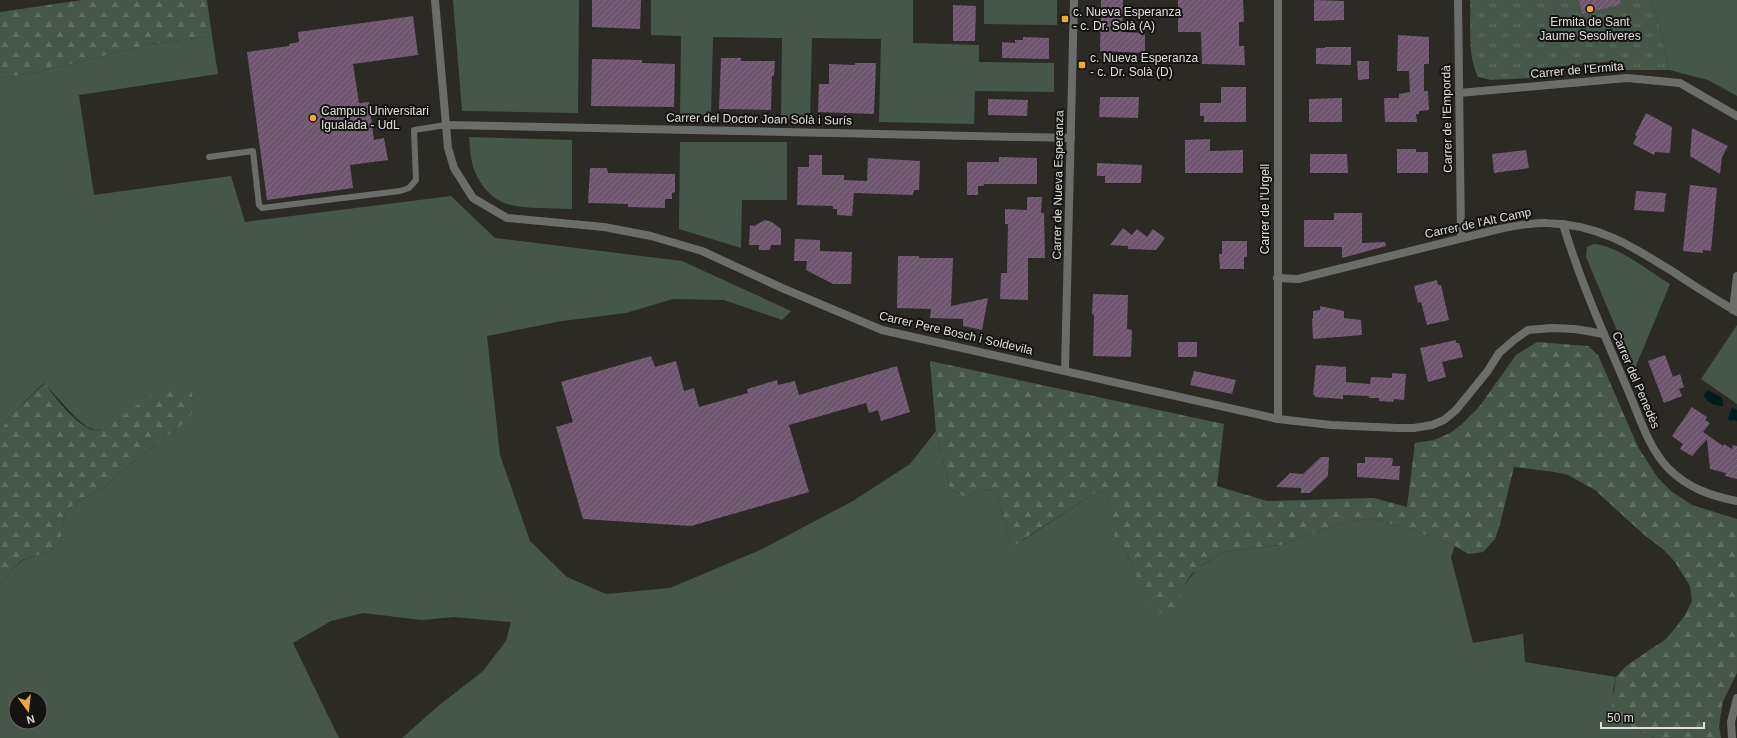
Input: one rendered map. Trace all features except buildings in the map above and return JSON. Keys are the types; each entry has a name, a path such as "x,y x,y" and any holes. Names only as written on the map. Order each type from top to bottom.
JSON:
{"street":[{"name":"Carrer Pere Bosch i Soldevila","path":"436,0 448,148 454,168 473,198 507,218 604,227 651,236 702,251 789,291 882,330 1278,419 1331,425 1414,428 1444,420 1456,410 1470,395 1499,353 1528,330 1552,328 1575,329 1604,334"},
{"name":"Carrer de Nueva Esperanza","path":"1065,370 1074,0"},
{"name":"Carrer de l'Urgell","path":"1278,0 1278,419"},
{"name":"Carrer de l'Empordà","path":"1458,0 1461,238"},
{"name":"Carrer de l'Ermita","path":"1459,93 1627,78 1680,83 1737,116"},
{"name":"Carrer del Doctor Joan Solà i Surís","path":"446,125 1071,138"},
{"name":"Carrer de l'Alt Camp","path":"1277,278 1298,279 1461,238 1525,224 1546,222 1578,226 1600,232 1620,240 1647,255 1735,311"},
{"name":"Carrer del Penedès","path":"1563,224 1588,297 1648,437 1668,468 1688,484 1720,497 1737,501"},
{"path":"1735,311 1737,276"},
{"path":"1732,738 1731,722 1737,698"}],"lane":[{"path":"209,157 253,151 259,205 262,208 400,191 410,188 416,180 414,130 446,125"}],"green space":[{"path":"82,0 207,0 212,36 150,44 38,72 0,78 0,12"},
{"path":"453,0 579,0 578,113 462,111"},
{"path":"651,0 913,0 913,43 979,45 979,62 1054,63 1054,92 975,91 974,124 879,122 881,39 812,38 810,120 781,119 782,38 713,37 711,118 680,118 681,36 651,35"},
{"path":"984,0 1057,0 1057,25 984,24"},
{"path":"1470,0 1651,0 1658,20 1669,70 1617,70 1616,61 1530,69 1530,78 1491,80 1478,77 1472,59 1470,39"},
{"path":"1651,0 1737,0 1737,96 1708,80 1669,70 1658,20"},
{"path":"212,36 218,74 79,95 94,195 231,176 245,222 451,196 495,238 682,261 791,311 782,320 724,300 673,299 626,313 562,321 487,336 500,455 530,541 567,577 606,594 670,588 760,550 853,501 910,464 936,431 950,489 965,497 979,491 993,490 997,496 1010,539 1022,541 1093,494 1101,492 1108,495 1110,509 1109,524 1126,552 1143,589 1155,609 1182,588 1198,568 1224,552 1281,545 1344,523 1367,519 1381,521 1418,532 1455,546 1451,557 1473,643 1523,634 1525,662 1616,677 1613,691 1619,720 1654,738 402,738 437,707 483,671 506,641 511,622 454,617 422,620 363,613 331,621 293,643 339,738 0,738 0,585 12,569 23,560 50,551 61,541 62,526 66,511 77,502 104,487 128,466 179,427 194,410 193,396 176,388 153,395 111,425 104,429 95,430 87,427 75,417 44,383 12,414 0,431 0,78 38,72 150,44"},
{"path":"469,137 572,140 572,209 533,208 511,205 504,203 491,195 481,183 474,169 471,159"},
{"path":"680,142 787,142 787,200 742,200 741,248 679,229"},
{"path":"1594,244 1613,249 1623,254 1670,284 1634,371 1586,257 1587,247"},
{"path":"1737,325 1737,404 1701,379"},
{"path":"1537,342 1588,346 1598,355 1638,447 1658,478 1671,491 1692,505 1737,519 1737,673 1723,701 1719,726 1721,738 1654,738 1619,720 1612,706 1616,677 1626,666 1666,639 1676,627 1685,615 1692,601 1690,586 1675,562 1665,551 1642,533 1595,490 1568,475 1514,467 1495,539 1483,552 1470,554 1455,546 1418,532 1381,521 1367,519 1344,523 1281,545 1224,552 1204,564 1192,574 1182,588 1176,610 1168,615 1162,614 1156,610 1146,597 1130,559 1111,530 1109,523 1108,495 1101,492 1093,494 1015,545 1010,539 997,496 993,490 979,491 965,497 950,489 936,431 930,361 1224,424 1217,486 1267,501 1374,498 1407,507 1415,443 1434,440 1450,433 1461,425 1479,407 1516,355"},
{"path":"45,383 59,403 73,417 80,423 93,430 100,430 111,425 138,404 158,392 169,389 180,387 191,389 194,410 179,427 128,466 104,487 77,502 66,511 62,526 61,541 50,551 22,560 12,569 0,585 0,431 12,414"}],"water":[{"path":"1708,390 1722,398 1723,406 1714,405 1705,398 1704,395"},
{"path":"1732,408 1737,410 1737,421 1730,421 1728,418"}],"place":[{"name":"Ermita de Sant Jaume Sesoliveres","path":"1590,9"},
{"name":"c. Nueva Esperanza - c. Dr. Solà (A)","path":"1065,19"},
{"name":"c. Nueva Esperanza - c. Dr. Solà (D)","path":"1082,65"},
{"name":"Campus Universitari Igualada - UdL","path":"313,118"}]}
